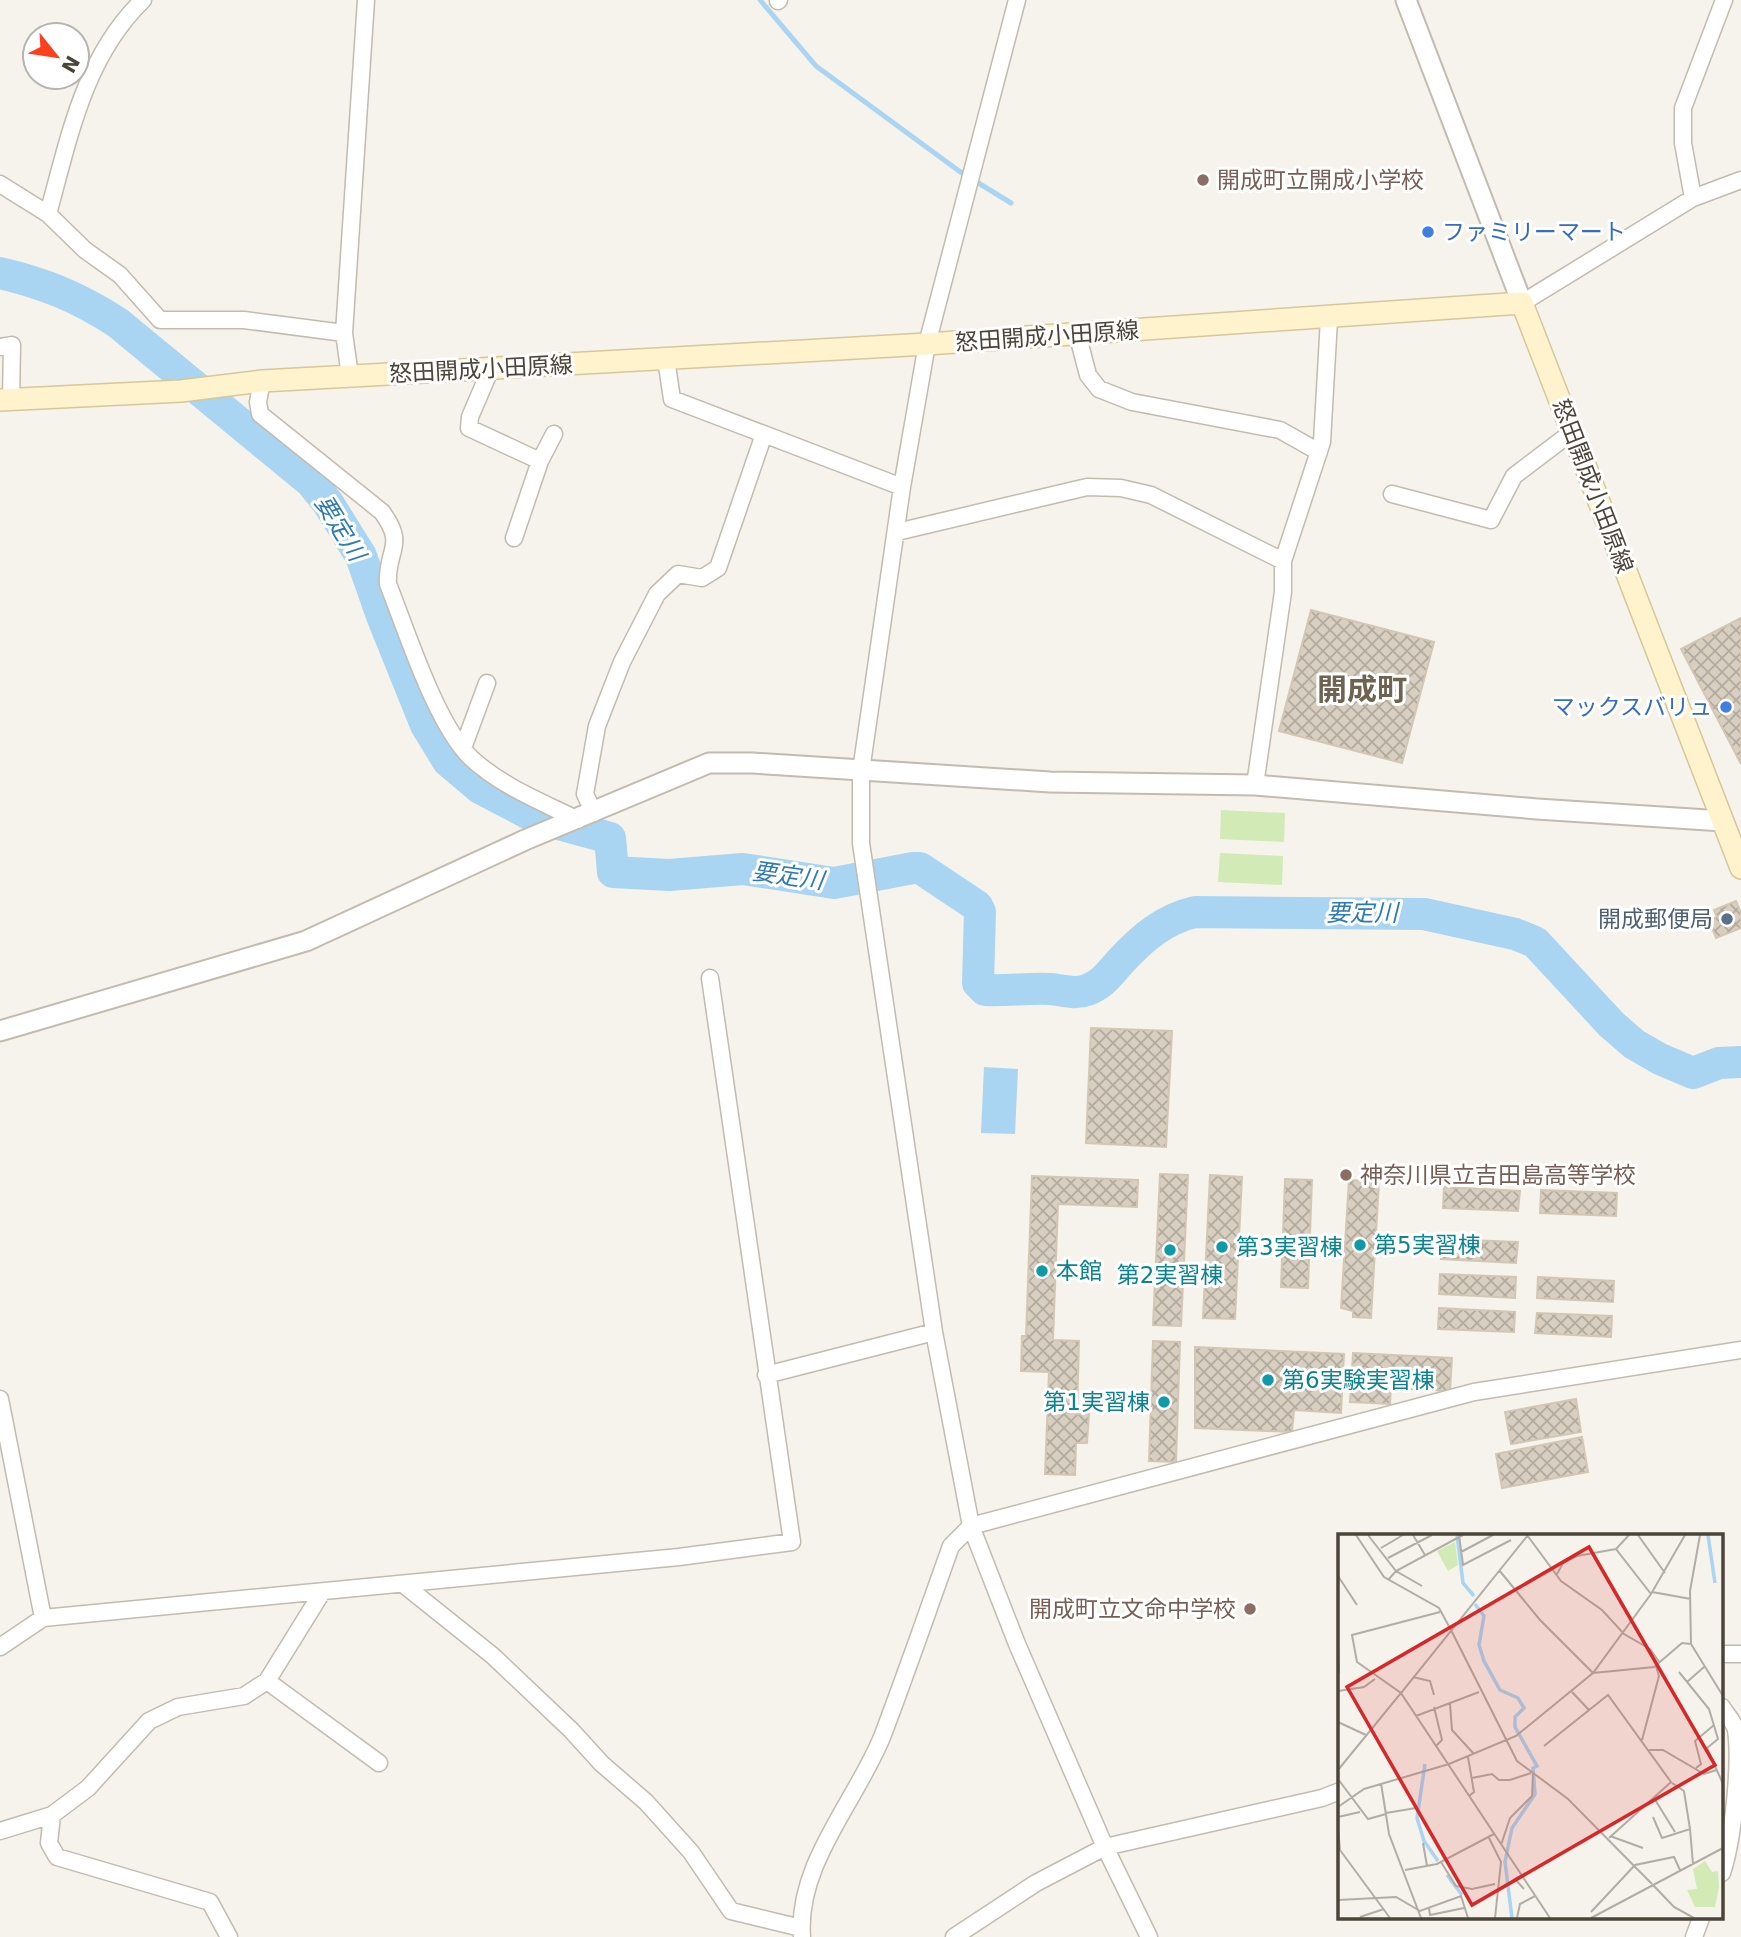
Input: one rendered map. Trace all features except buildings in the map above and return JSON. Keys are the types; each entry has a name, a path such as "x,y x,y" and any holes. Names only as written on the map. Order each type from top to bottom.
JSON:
{"main road":[{"name":"怒田開成小田原線","path":"6,400 181,391 262,381 1329,319 1522,303 1572,432 1732,821 1741,868"}],"street":[{"path":"48,214 80,98 101,53 143,0"},
{"path":"350,376 344,333 366,0"},
{"path":"1017,0 927,344 902,487 859,797 867,877 934,1332 971,1527 1017,1644 1105,1846 1149,1937"},
{"path":"1406,0 1522,303 1693,198 1741,180"},
{"path":"1693,198 1683,143 1683,108 1724,0"},
{"path":"0,184 48,214 85,250 120,275 160,320 244,320 344,333"},
{"path":"1255,785 1283,592 1283,561 1319,452 1329,319"},
{"path":"1077,332 1088,375 1099,389 1132,402 1280,430 1319,452"},
{"path":"0,348 12,345 6,400"},
{"path":"666,359 672,399 902,487"},
{"path":"491,368 470,417 469,428 540,461"},
{"path":"262,381 258,402 260,414 382,512 394,528 396,543 387,568 387,584 449,731 463,748 510,786 586,817"},
{"path":"1392,495 1491,520 1514,476 1572,432"},
{"path":"586,817 585,794 597,726 622,662 657,594 678,574 702,578 718,568 764,433"},
{"path":"514,538 540,461 554,434"},
{"path":"897,532 1087,487 1121,488 1151,495 1283,561"},
{"path":"463,748 487,682"},
{"path":"0,1031 306,941 525,840 586,817 709,763 752,763 1050,782 1255,785 1537,809 1732,821"},
{"path":"0,1647 43,1618 321,1594 679,1558 792,1542 710,978"},
{"path":"766,1375 934,1332"},
{"path":"402,1584 493,1656 571,1730 602,1764 646,1802 691,1852 731,1911 802,1933 800,1917 810,1878 881,1739 951,1546 971,1527 1474,1392 1741,1350"},
{"path":"0,1399 6,1456 43,1618"},
{"path":"0,1831 52,1815 88,1788 149,1721 178,1707 244,1696 267,1681 321,1594"},
{"path":"267,1681 379,1763"},
{"path":"1724,1710 1736,1728 1738,1756 1732,1835 1724,1865"},
{"path":"954,1937 1055,1872 1105,1846 1322,1798 1338,1792"},
{"path":"52,1815 49,1843 57,1857 210,1902 229,1937"},
{"path":"1694,1937 1700,1920"}],"green space":[{"path":"1221,810 1285,813 1284,842 1220,839"},
{"path":"1220,853 1283,856 1282,885 1218,882"}],"water":[{"path":"984,1067 1018,1069 1015,1134 981,1133"}],"waterway":[{"path":"760,0 816,66 959,171 1011,203"},
{"name":"要定川","path":"0,273 61,292 118,323 311,482 328,503 361,556 426,725 448,761 480,788 537,818 610,838 613,872 669,875 743,869 834,883 920,868 977,906 980,912 978,983 985,990 1087,990 1101,982 1136,945 1154,931 1195,912 1424,914 1515,934 1535,942 1611,1024 1634,1044 1660,1059 1693,1073 1719,1063 1741,1062"}],"place":[{"name":"開成町立開成小学校","path":"1203,180"},
{"name":"ファミリーマート","path":"1428,232"},
{"name":"マックスバリュ","path":"1726,707"},
{"name":"開成郵便局","path":"1727,919"},
{"name":"神奈川県立吉田島高等学校","path":"1346,1175"},
{"name":"第5実習棟","path":"1360,1245"},
{"name":"第3実習棟","path":"1222,1247"},
{"name":"第2実習棟","path":"1170,1250"},
{"name":"本館","path":"1042,1271"},
{"name":"第6実験実習棟","path":"1268,1380"},
{"name":"第1実習棟","path":"1164,1402"},
{"name":"開成町立文命中学校","path":"1250,1609"}],"district":[{"name":"開成町","path":"1362,690"}]}
